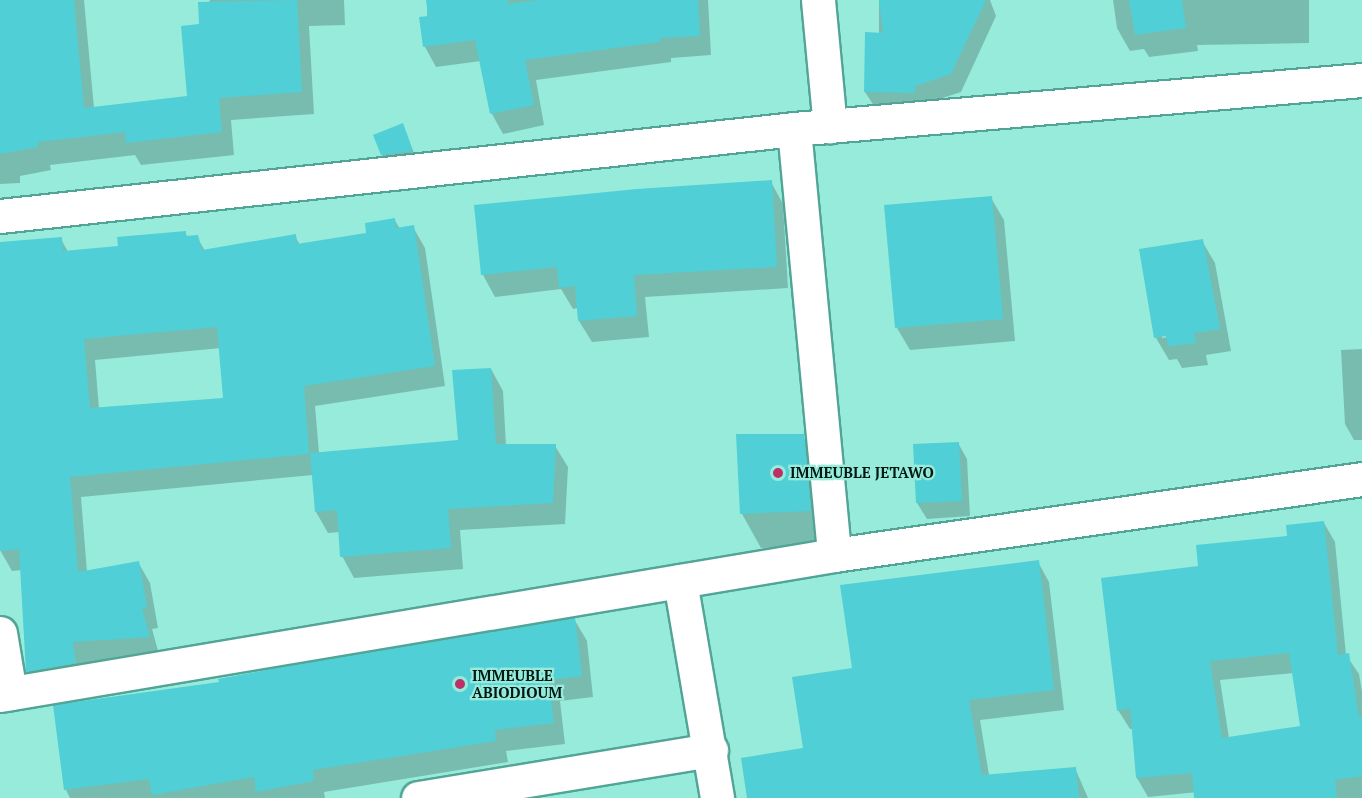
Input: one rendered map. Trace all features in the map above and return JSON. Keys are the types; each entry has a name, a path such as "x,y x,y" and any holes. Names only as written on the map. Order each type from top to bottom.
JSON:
{"street":[{"path":"818,0 830,126"},
{"path":"0,216 794,129 1362,80"},
{"path":"794,129 834,555"},
{"path":"0,633 5,694 834,555 1362,479"},
{"path":"680,581 711,750 717,798"},
{"path":"418,798 711,750"}],"building":[{"path":"0,0 74,0 84,108 187,96 181,26 199,24 198,2 297,0 302,92 219,98 222,132 126,143 125,132 38,142 38,147 0,154"},
{"path":"426,0 508,0 508,4 539,0 698,0 700,36 660,38 660,42 525,60 534,105 490,114 475,40 423,47 419,17 428,16"},
{"path":"879,0 986,0 951,74 915,86 915,93 864,92 865,32 883,33"},
{"path":"1129,0 1182,0 1186,28 1135,35"},
{"path":"403,123 413,151 381,155 373,135"},
{"path":"772,180 777,267 634,275 637,316 578,321 575,286 559,288 557,267 481,275 474,205 637,189"},
{"path":"992,196 1003,319 895,328 884,205"},
{"path":"395,218 396,228 414,225 435,366 304,386 309,454 70,477 78,572 139,561 147,607 142,608 150,637 73,642 76,663 26,672 19,549 0,551 0,242 62,237 63,251 118,246 117,237 186,231 186,236 198,235 202,250 296,234 297,244 366,233 365,223","holes":["217,327 223,398 90,408 84,339"]},
{"path":"1203,239 1220,329 1194,333 1196,343 1168,346 1166,336 1154,338 1139,249"},
{"path":"491,368 496,444 556,444 553,503 448,509 451,548 340,557 337,510 315,512 310,453 458,440 452,370"},
{"name":"IMMEUBLE JETAWO","path":"736,434 804,434 811,511 740,514"},
{"path":"959,442 962,501 916,503 913,444"},
{"path":"1324,521 1338,655 1349,653 1359,717 1362,717 1362,776 1335,780 1337,798 1194,798 1192,773 1136,778 1130,708 1117,711 1101,578 1198,566 1196,545 1287,536 1286,525","holes":["1289,653 1300,726 1222,738 1210,661"]},
{"path":"1039,560 1054,690 969,700 982,775 1076,767 1079,798 747,798 741,758 803,748 792,677 852,668 840,585"},
{"path":"575,617 582,676 549,680 554,723 495,730 496,741 313,770 314,781 256,792 254,777 152,795 149,779 64,790 53,705 219,682 218,679 298,664"}],"place":[{"name":"IMMEUBLE JETAWO","path":"778,473"},
{"name":"IMMEUBLE ABIODIOUM","path":"460,684"}]}
